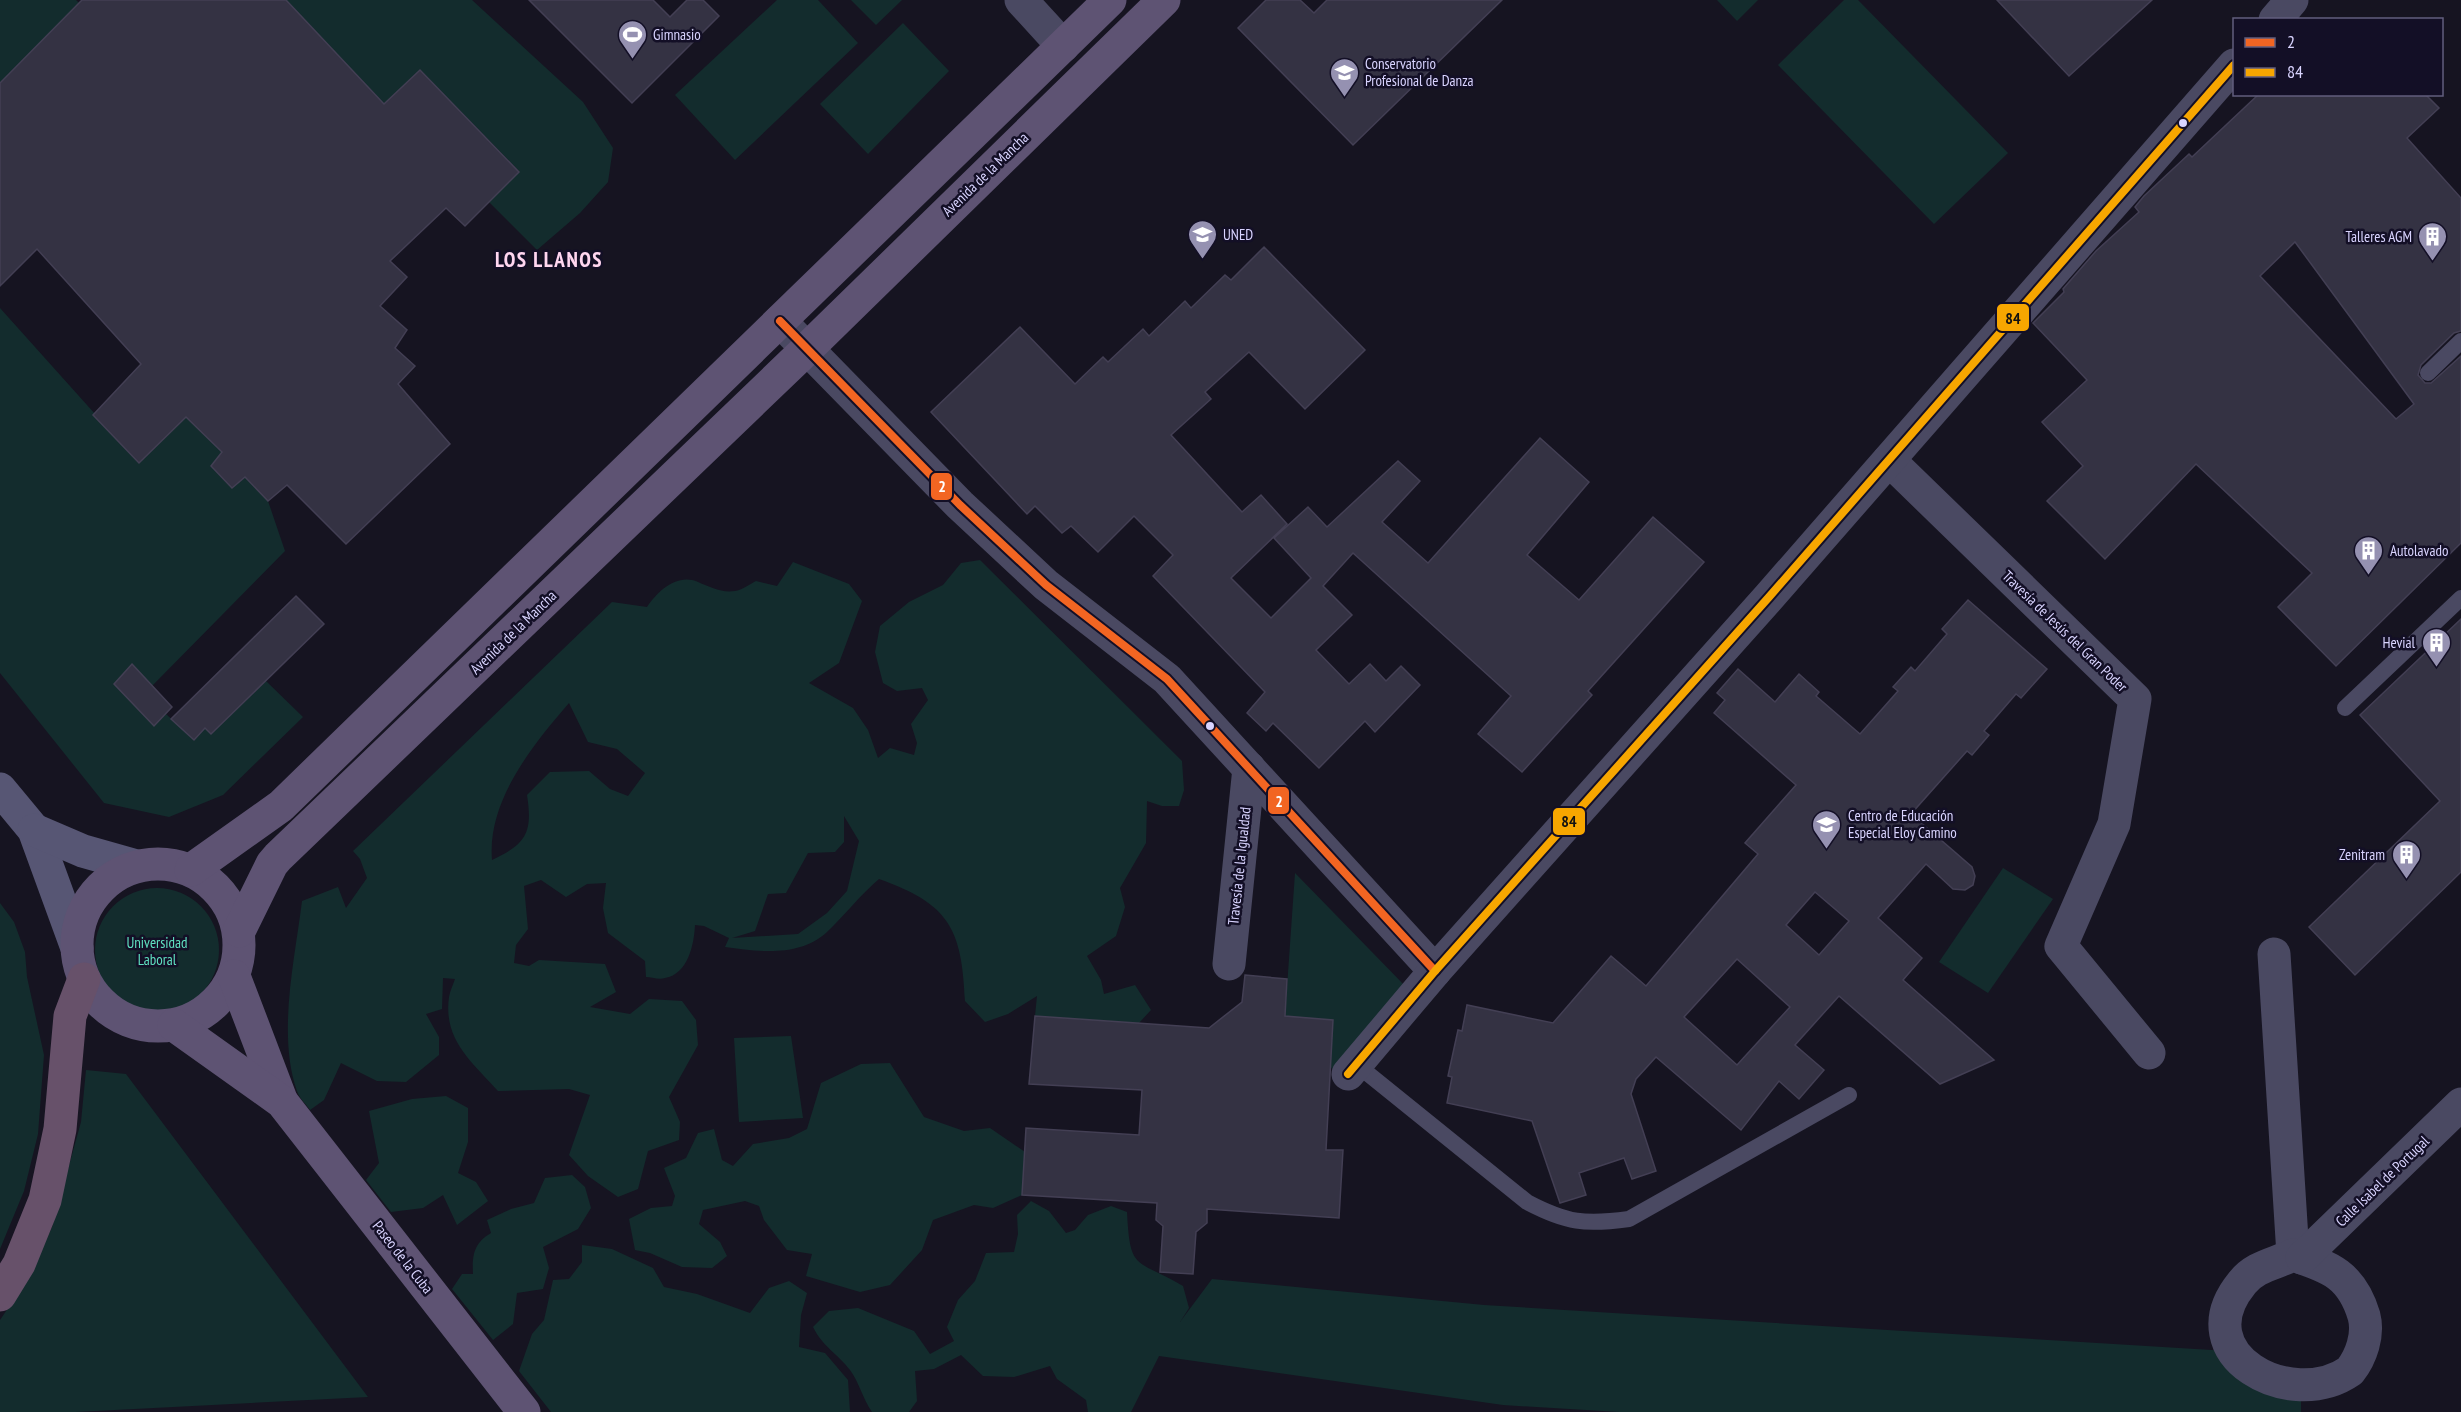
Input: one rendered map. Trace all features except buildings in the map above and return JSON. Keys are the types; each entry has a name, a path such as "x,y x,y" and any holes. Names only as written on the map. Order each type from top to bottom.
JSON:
{"highway":[{"path":"0,1295 19,1264 45,1200 60,1129 70,1016 81,963"}],"main road":[{"path":"191,870 281,806 1110,0"},
{"name":"Avenida de la Mancha","path":"239,931 272,864 278,857 807,349 1164,0"},
{"path":"0,789 33,830 81,963 100,1002 124,1018 148,1025 174,1024 199,1015 219,999 234,976 239,954 239,931 230,906 213,885 191,870 158,864 136,867 117,875 100,889 87,906 79,926 81,963"},
{"path":"33,830 83,851 136,867"},
{"name":"Paseo de la Cuba","path":"234,976 282,1102"},
{"name":"Paseo de la Cuba","path":"174,1024 282,1102 524,1412"}],"street":[{"path":"1021,0 1063,46"},
{"path":"2277,18 2292,0"},
{"path":"1352,1069 1435,971 1889,460 2233,67"},
{"path":"780,321 960,505 1046,585 1167,679 1435,971"},
{"name":"Travesía de Jesús del Gran Poder","path":"1889,460 2135,699 2114,824 2061,946 2149,1053"},
{"name":"Travesía de la Igualdad","path":"1229,964 1249,768"},
{"path":"2274,954 2298,1256"},
{"name":"Calle Isabel de Portugal","path":"2298,1256 2461,1104"},
{"path":"2298,1256 2330,1267 2347,1281 2359,1300 2365,1321 2364,1343 2355,1364 2342,1381 2322,1393 2301,1398 2278,1396 2258,1388 2240,1372 2228,1350 2224,1327 2229,1303 2242,1282 2261,1267 2298,1256"}],"lane":[{"path":"2428,373 2461,341"},
{"path":"2345,708 2461,598"},
{"path":"1352,1069 1527,1202 1560,1219 1602,1223 1629,1219 1849,1095"}],"green space":[{"path":"0,0 76,0 79,3 0,83"},
{"path":"286,0 472,0 583,102 613,148 608,182 580,213 537,250 489,202 519,171 420,70 384,104"},
{"path":"777,0 818,0 858,43 735,160 675,95"},
{"path":"851,0 902,0 876,25"},
{"path":"1717,0 1758,0 1737,21"},
{"path":"1844,0 1858,0 2008,153 1934,224 1778,65"},
{"path":"903,23 949,71 868,154 820,104"},
{"path":"0,308 139,463 186,417 222,452 211,466 232,488 245,477 268,501 285,551 152,686 114,684 154,726 166,714 194,740 205,728 211,734 266,681 303,717 223,795 169,817 104,803 0,673"},
{"path":"980,560 1182,761 1184,790 1179,806 1162,806 1147,801 1146,843 1120,888 1125,907 1116,936 1087,956 1101,980 1104,994 1135,985 1151,1010 1139,1023 1035,1016 1037,996 1008,1014 985,1022 965,1001 960,955 955,937 947,922 922,898 879,879 827,932 805,946 779,951 725,947 729,938 704,926 695,925 691,950 684,965 673,975 660,979 646,977 645,961 608,933 603,908 606,883 587,884 566,897 541,880 524,886 528,929 516,945 514,963 529,966 539,960 605,964 616,992 590,1007 630,1014 649,999 682,1001 696,1020 698,1045 669,1097 680,1122 679,1140 648,1151 638,1189 618,1197 588,1176 569,1155 590,1095 569,1089 498,1091 469,1060 450,1026 449,997 455,979 443,978 442,1009 426,1014 439,1037 439,1055 406,1082 377,1081 341,1063 324,1100 310,1110 297,1091 288,1045 289,996 302,901 338,887 346,908 367,878 360,859 353,851 612,602 647,607 662,590 683,580 698,582 725,591 738,590 756,581 777,586 793,562 849,584 862,601 839,663 809,683 853,708 868,730 878,758 890,748 914,755 917,743 911,724 928,700 922,688 897,691 883,683 875,652 880,626 909,602 943,585 961,563","holes":["569,703 588,742 617,749 645,773 628,796 610,789 589,771 550,772 527,795 529,819 524,836 513,848 492,860 492,838 504,796 527,756","844,816 859,841 847,891 827,913 798,934 732,938 755,931 768,894 786,893 808,853 835,852 844,842"]},
{"path":"2003,868 2053,899 1988,993 1939,962"},
{"path":"1295,873 1407,988 1337,1074 1285,1016"},
{"name":"Universidad Laboral","path":"157,888 181,893 201,906 214,926 219,950 214,974 201,994 181,1007 157,1012 133,1007 113,994 100,974 95,950 100,926 113,906 133,893"},
{"path":"0,903 14,922 25,952 27,977 44,1055 38,1134 24,1191 0,1249"},
{"path":"791,1036 803,1118 739,1122 734,1038"},
{"path":"890,1063 924,1117 964,1131 990,1128 1025,1152 1022,1195 993,1208 974,1205 933,1220 922,1250 890,1285 860,1292 806,1276 812,1254 787,1250 764,1220 759,1206 745,1201 703,1210 699,1224 720,1242 727,1256 712,1268 682,1267 650,1253 635,1250 629,1219 651,1208 672,1206 675,1196 664,1168 686,1158 698,1133 714,1129 722,1160 733,1166 753,1144 789,1138 807,1129 821,1083 861,1064"},
{"path":"86,1070 126,1074 368,1397 76,1412 0,1412 0,1320 29,1277 52,1227 81,1122"},
{"path":"446,1096 468,1108 468,1142 458,1173 476,1182 488,1201 457,1225 443,1195 423,1208 391,1212 366,1180 379,1163 369,1111 412,1099"},
{"path":"572,1175 585,1187 591,1208 578,1229 543,1247 549,1268 543,1289 517,1293 513,1324 493,1340 452,1289 462,1274 473,1274 475,1250 491,1233 487,1220 511,1209 534,1203 545,1178"},
{"path":"1031,1201 1049,1211 1066,1233 1075,1230 1088,1215 1111,1206 1127,1212 1130,1245 1134,1255 1145,1266 1183,1286 1189,1308 1180,1322 1212,1279 1484,1305 2228,1351 2301,1398 2301,1412 1619,1412 1503,1405 1159,1356 1131,1412 1088,1412 1086,1400 1057,1379 1050,1366 1014,1377 983,1376 961,1355 934,1369 915,1371 917,1401 909,1412 872,1412 850,1370 821,1340 813,1327 829,1311 858,1308 914,1331 930,1354 954,1341 947,1327 958,1300 975,1281 986,1253 1014,1252 1018,1234 1017,1215"},
{"path":"582,1245 612,1249 653,1268 664,1287 697,1294 750,1313 769,1288 789,1281 807,1293 801,1315 799,1347 825,1353 848,1380 850,1412 551,1412 519,1371 532,1334 544,1320 553,1280 569,1279 582,1262"}],"transit line":[{"name":"84","path":"1348,1074 1435,971 1769,597 2233,66"},
{"name":"2","path":"780,321 960,505 1046,585 1167,679 1435,971"}],"place":[{"name":"Gimnasio","path":"632,60"},
{"name":"Conservatorio Profesional de Danza","path":"1344,98"},
{"name":"UNED","path":"1202,260"},
{"name":"Talleres AGM","path":"2433,262"},
{"name":"Autolavado","path":"2369,576"},
{"name":"Hevial","path":"2436,668"},
{"name":"Centro de Educación Especial Eloy Camino","path":"1827,850"},
{"name":"Zenitram","path":"2406,880"}],"district":[{"name":"LOS LLANOS","path":"549,259"}]}
